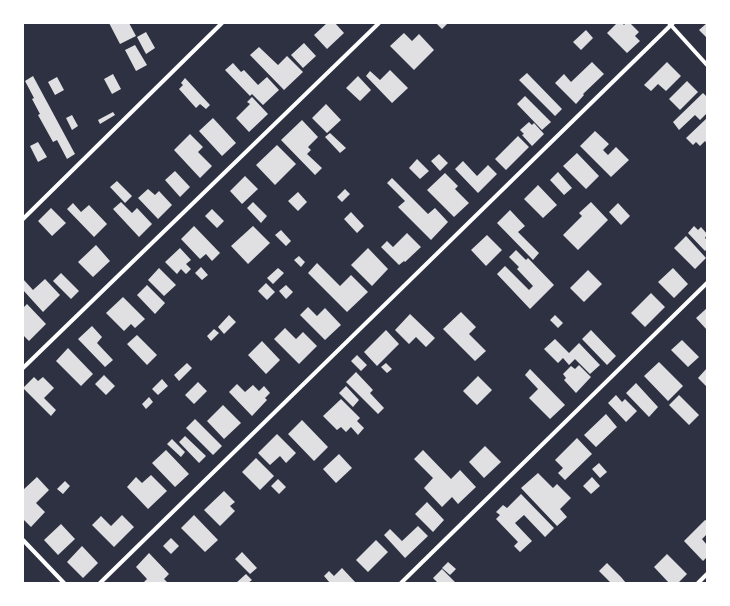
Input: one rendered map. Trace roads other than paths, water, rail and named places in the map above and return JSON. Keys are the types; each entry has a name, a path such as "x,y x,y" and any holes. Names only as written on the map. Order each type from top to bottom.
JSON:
{"street":[{"path":"23,219 222,23"},
{"path":"23,368 379,23"},
{"path":"100,583 671,24 707,65"},
{"path":"401,583 707,283"},
{"path":"23,540 64,583"},
{"path":"698,583 707,574"}]}
